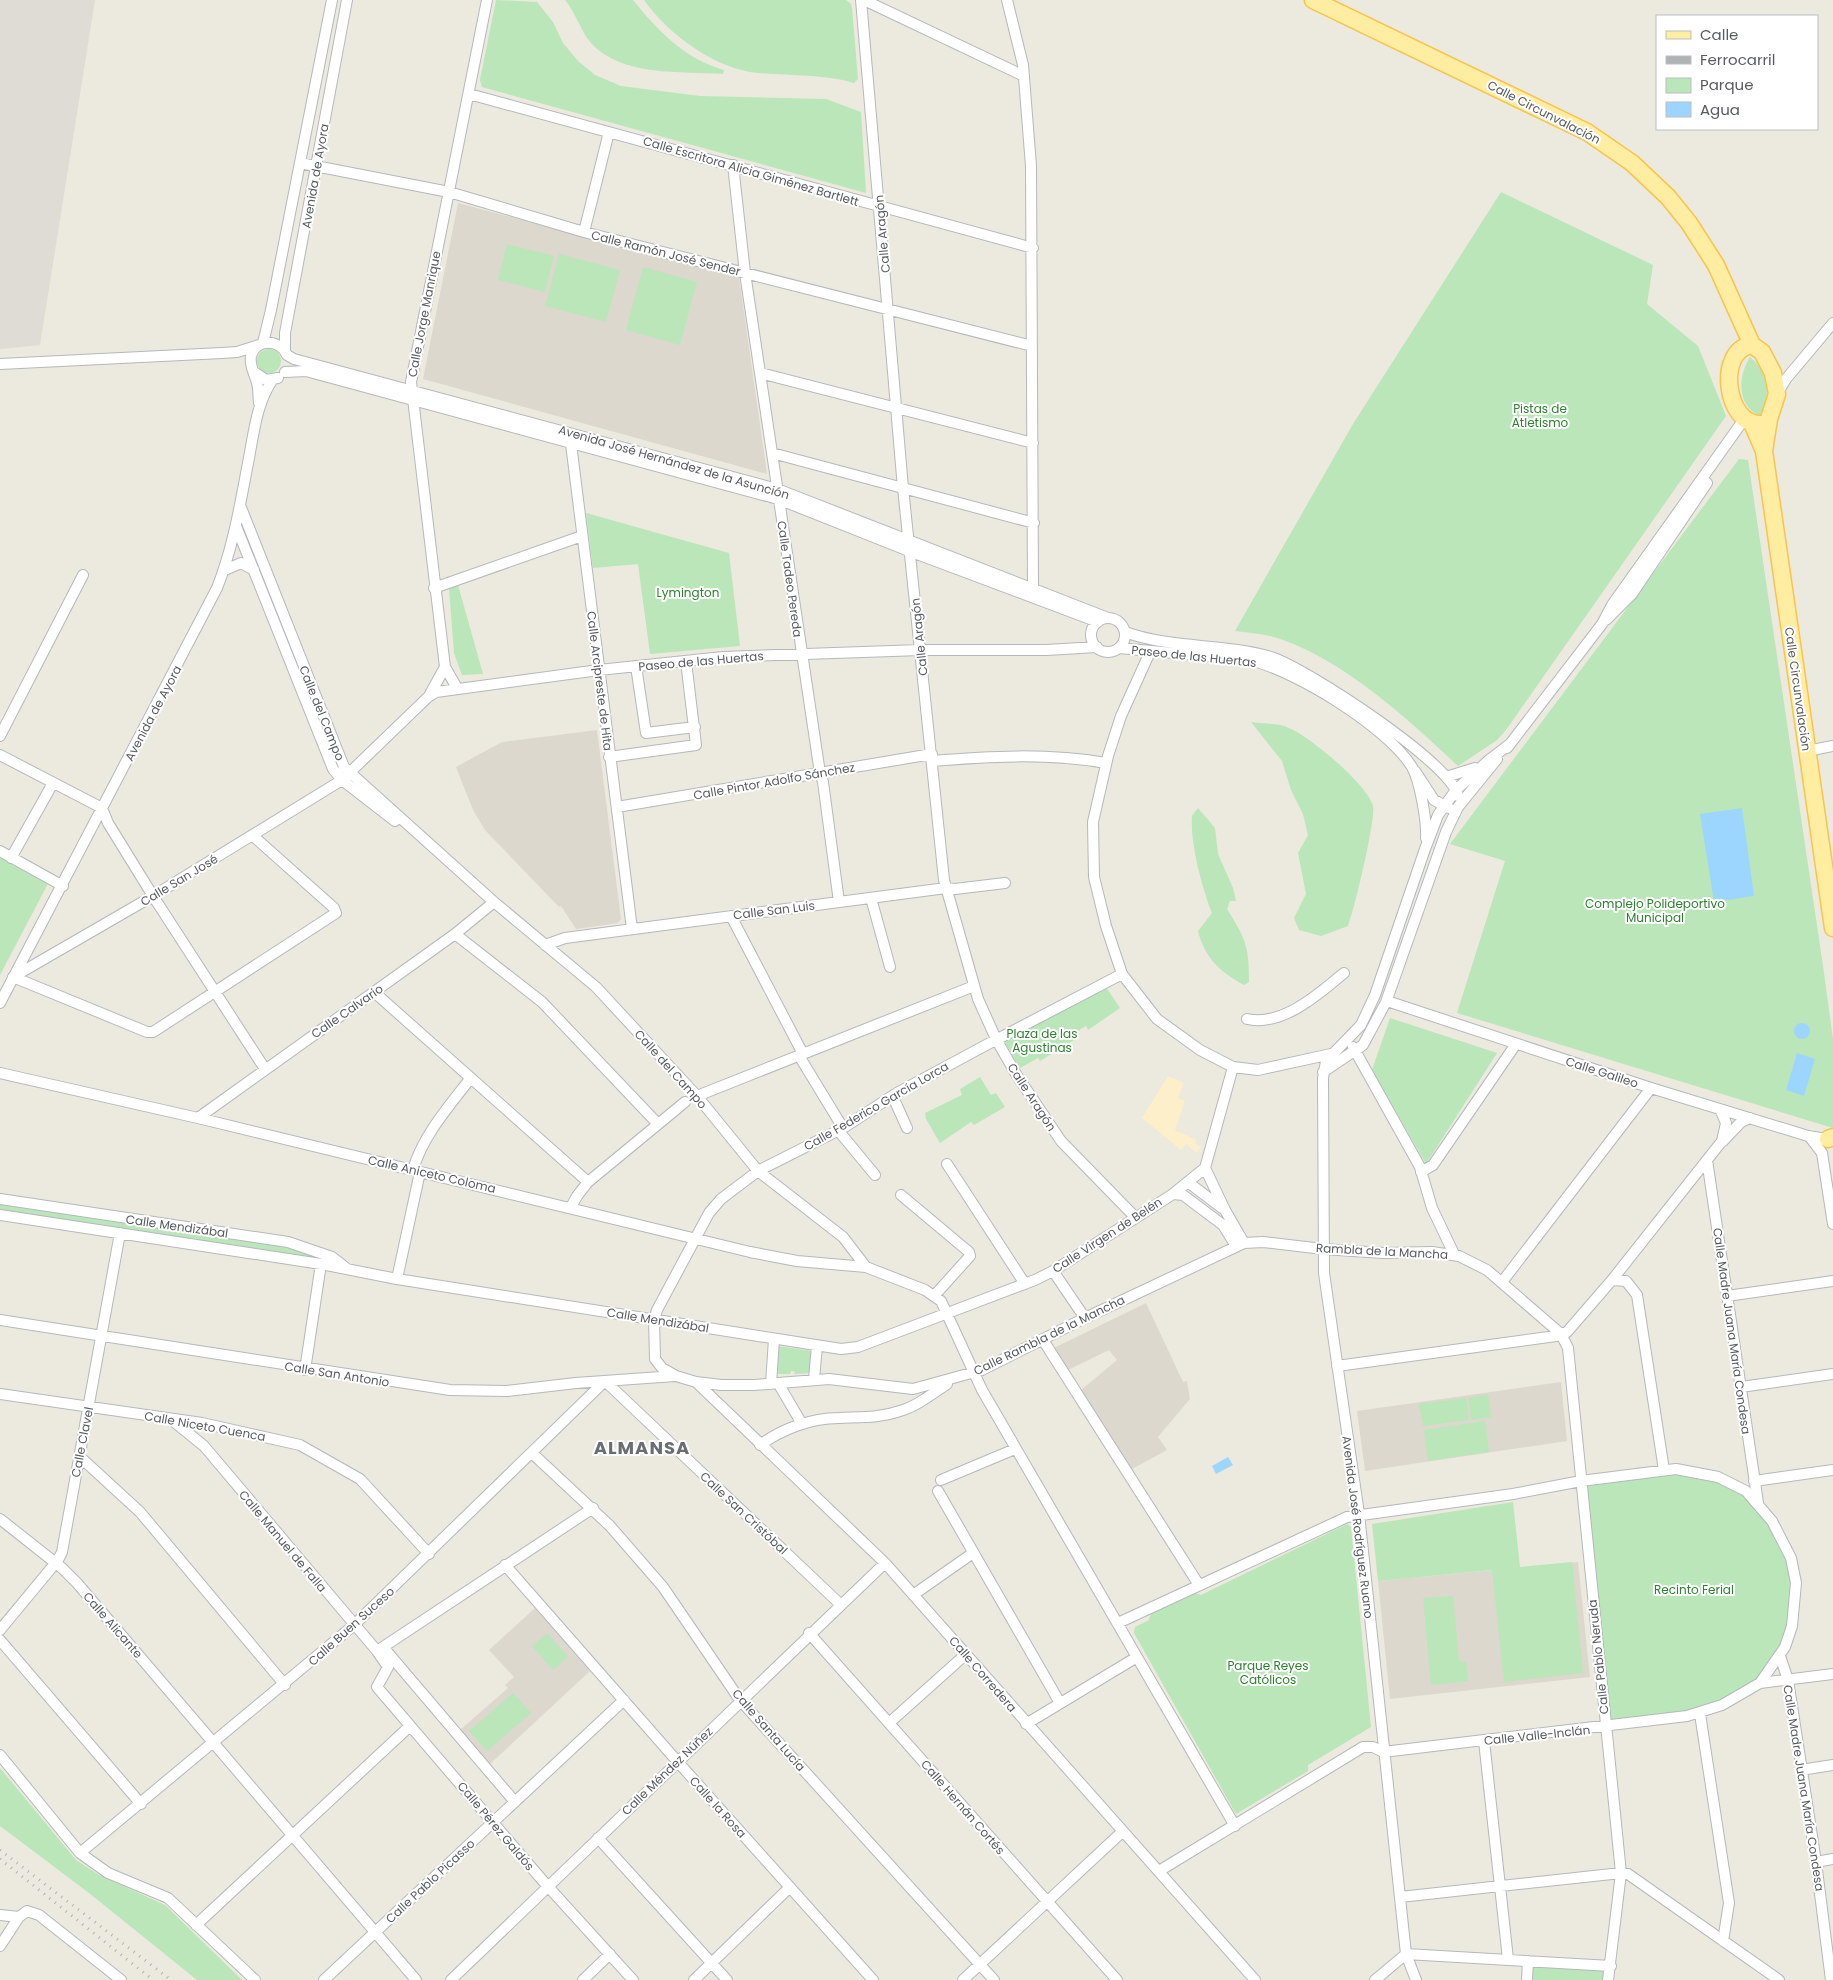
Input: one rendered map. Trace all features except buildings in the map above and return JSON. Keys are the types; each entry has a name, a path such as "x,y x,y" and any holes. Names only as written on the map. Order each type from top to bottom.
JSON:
{"main road":[{"name":"Calle Circunvalación","path":"1313,0 1563,120 1618,152 1656,185 1689,223 1716,265 1738,312 1746,346"},
{"path":"1746,346 1762,352 1770,366 1777,394 1769,418 1764,451 1749,421 1732,401 1729,389 1730,370 1746,346"},
{"path":"1749,421 1761,424 1769,418"},
{"name":"Calle Circunvalación","path":"1764,451 1833,928"}],"street":[{"name":"Avenida de Ayora","path":"261,344 300,163 332,0"},
{"name":"Avenida de Ayora","path":"286,353 285,333 347,0"},
{"name":"Calle Jorge Manrique","path":"457,688 445,667 411,394 487,0"},
{"path":"862,0 1024,76"},
{"name":"Calle Aragón","path":"862,0 903,488 946,888 974,986 995,1036 1017,1076 1061,1141 1136,1218"},
{"path":"1007,0 1024,76 1030,166 1033,248 1033,589"},
{"name":"Calle Escritora Alicia Giménez Bartlett","path":"469,94 732,165 879,208 1033,248"},
{"path":"584,232 609,132"},
{"name":"Calle Ramón José Sender","path":"300,163 449,192 584,232 1032,346"},
{"name":"Calle Tadeo Pereda","path":"732,165 745,273 800,654 823,782 839,902"},
{"path":"1777,394 1786,378 1833,322"},
{"path":"0,364 237,352 261,344 275,343 286,353 288,366 285,372 273,379 262,378 252,367 235,356 222,353"},
{"path":"252,367 252,353 261,344"},
{"name":"Avenida José Hernández de la Asunción","path":"286,353 294,359 411,394 777,494 1098,622"},
{"name":"Avenida de Ayora","path":"0,1003 208,607 225,570 236,526 259,406 258,384 252,367"},
{"name":"Avenida José Hernández de la Asunción","path":"285,372 306,371 411,394"},
{"path":"760,373 1033,443"},
{"name":"Avenida de Ayora","path":"259,406 273,379"},
{"path":"1324,1072 1354,1052 1366,1040 1386,1002 1446,832 1458,807 1510,744 1602,624 1612,605 1749,421"},
{"name":"Calle Arcipreste de Hita","path":"570,437 632,929"},
{"path":"772,453 1034,523"},
{"name":"Calle del Campo","path":"240,505 346,776"},
{"name":"Calle del Campo","path":"236,526 333,770 346,776 596,987 697,1096 758,1171 843,1237 866,1267"},
{"path":"434,588 582,536"},
{"name":"Avenida José Hernández de la Asunción","path":"909,546 1033,589 1108,618"},
{"path":"225,570 241,563 254,570"},
{"path":"0,736 83,575"},
{"path":"1108,618 1120,622 1125,632 1125,638 1119,648 1107,652 1093,643 1092,631 1098,622 1108,618"},
{"name":"Paseo de las Huertas","path":"1125,632 1153,641 1253,652 1291,665 1391,729 1446,777 1456,790"},
{"name":"Paseo de las Huertas","path":"346,776 428,696 436,692 457,688 723,657 921,650 1046,650 1097,647"},
{"name":"Paseo de las Huertas","path":"1119,648 1249,660 1286,672 1376,729 1388,739 1413,769 1434,800 1446,803"},
{"path":"1150,652 1121,716 1106,763 1093,822 1093,870 1106,926 1122,974 1156,1018 1200,1050 1234,1068 1258,1070 1331,1054"},
{"path":"610,757 696,745 686,661"},
{"path":"636,666 645,730 648,733 695,726"},
{"path":"428,696 445,667"},
{"path":"656,732 658,750"},
{"path":"1454,1254 1432,1208 1421,1172 1354,1052 1354,1043 1374,996 1435,822 1456,790 1510,744"},
{"path":"1806,751 1833,746"},
{"name":"Calle Pintor Adolfo Sánchez","path":"617,807 820,773 932,758 1027,756 1078,758 1106,763"},
{"path":"1,758 102,808 108,822 153,896 214,993 265,1069"},
{"path":"1446,777 1470,771 1489,760"},
{"name":"Paseo de las Huertas","path":"1413,769 1426,820 1424,849"},
{"name":"Calle San José","path":"13,978 153,896 346,776"},
{"path":"11,858 53,783"},
{"path":"1456,790 1458,807"},
{"path":"1446,803 1458,807"},
{"path":"13,978 151,1033 335,916 336,910 252,835"},
{"path":"0,851 63,886"},
{"name":"Calle San Luis","path":"545,945 565,938 946,888 955,889 1005,883"},
{"path":"871,898 890,967"},
{"name":"Calle Calvario","path":"198,1118 455,934 494,902"},
{"path":"731,916 802,1052 802,1059 840,1128 875,1175"},
{"path":"455,934 542,1002 658,1124"},
{"path":"1247,1018 1263,1021 1276,1018 1322,990 1344,973"},
{"name":"Calle Federico García Lorca","path":"654,1320 657,1310 694,1237 718,1203 758,1171 840,1128 995,1036 1054,1010 1122,974"},
{"path":"697,1096 802,1052 974,986"},
{"path":"374,992 588,1182"},
{"name":"Calle Galileo","path":"1374,996 1378,1005 1386,1002 1651,1088 1826,1140"},
{"path":"1324,1072 1326,1061 1331,1054 1361,1025"},
{"path":"1421,1172 1433,1165 1516,1044"},
{"path":"1173,1194 1189,1183 1204,1168 1234,1068"},
{"name":"Avenida José Rodríguez Ruano","path":"1324,1072 1323,1249 1337,1366 1359,1514 1406,1954 1416,1980"},
{"name":"Calle Aniceto Coloma","path":"0,1073 198,1118 772,1256 866,1267 926,1290 934,1296"},
{"path":"397,1279 417,1171 417,1157 438,1123 470,1079"},
{"path":"1502,1282 1651,1088"},
{"path":"893,1097 907,1128"},
{"path":"571,1207 588,1182 685,1102"},
{"path":"1720,1109 1726,1123 1722,1141"},
{"path":"1337,1366 1561,1334 1576,1324 1722,1141 1750,1118"},
{"path":"1826,1140 1822,1154 1833,1224"},
{"name":"Calle Madre Juana María Condesa","path":"1708,1160 1758,1503"},
{"path":"947,1164 1025,1284"},
{"path":"1204,1168 1240,1245"},
{"path":"1189,1183 1225,1210"},
{"name":"Calle Virgen de Belén","path":"963,1308 1053,1271 1173,1194 1182,1195 1223,1225 1240,1245"},
{"path":"902,1195 969,1252 969,1259 939,1288 934,1296 941,1301 948,1313 974,1372 1015,1449 1235,1826"},
{"name":"Calle Mendizábal","path":"0,1199 288,1242 332,1257 348,1270"},
{"name":"Calle Mendizábal","path":"0,1215 321,1264 397,1279 817,1346 853,1348 963,1308"},
{"name":"Calle Clavel","path":"0,1630 56,1563 62,1552 103,1335 120,1233"},
{"name":"Rambla de la Mancha","path":"1240,1245 1263,1242 1323,1249 1454,1254 1478,1264 1502,1282 1561,1334"},
{"name":"Calle Rambla de la Mancha","path":"676,1376 696,1382 731,1386 814,1379 842,1380 913,1389 955,1379 974,1372 1240,1245"},
{"path":"305,1370 321,1264"},
{"path":"1053,1271 1085,1318"},
{"path":"1612,1280 1626,1281 1637,1295 1664,1470"},
{"path":"1727,1296 1833,1281"},
{"name":"Calle San Antonio","path":"0,1320 103,1335 305,1370 467,1392 507,1391 676,1376"},
{"path":"654,1320 655,1359 662,1368 676,1376"},
{"name":"Calle Pablo Neruda","path":"1561,1334 1568,1348 1621,1873 1610,1980"},
{"path":"774,1339 775,1383 802,1424"},
{"path":"1043,1340 1199,1585"},
{"path":"814,1379 817,1346"},
{"path":"1741,1387 1833,1374"},
{"path":"760,1445 775,1435 802,1424 825,1419 871,1418 899,1412 910,1408 955,1379"},
{"name":"Calle Buen Suceso","path":"80,1853 286,1684 354,1625 605,1381"},
{"name":"Calle San Cristóbal","path":"605,1381 840,1604"},
{"name":"Calle Corredera","path":"696,1382 885,1563 1255,1980"},
{"name":"Calle Niceto Cuenca","path":"0,1394 222,1426 306,1447 360,1479 428,1554"},
{"name":"Calle Manuel de Falla","path":"172,1420 204,1446 354,1625 380,1649 388,1667"},
{"path":"941,1480 1015,1449"},
{"name":"Calle Santa Lucía","path":"532,1453 593,1508 663,1588 740,1700 994,1980"},
{"path":"79,1456 140,1512 286,1684"},
{"path":"1118,1623 1347,1517 1513,1494 1581,1481 1664,1470 1697,1472 1718,1477 1742,1488 1758,1503 1785,1544 1796,1583 1794,1621 1780,1656 1760,1683"},
{"path":"1754,1481 1833,1470"},
{"path":"938,1491 1060,1703"},
{"path":"515,1802 380,1649 593,1508"},
{"name":"Calle Alicante","path":"0,1519 56,1563 77,1583 416,1980"},
{"path":"913,1595 973,1553"},
{"name":"Calle Méndez Núñez","path":"451,1980 809,1633 885,1563"},
{"name":"Calle la Rosa","path":"505,1565 873,1980"},
{"name":"Calle Hernán Cortés","path":"809,1633 1116,1980"},
{"path":"0,1640 141,1804"},
{"path":"889,1723 966,1654"},
{"name":"Calle Madre Juana María Condesa","path":"1780,1656 1788,1680 1816,1862 1831,1980"},
{"path":"1026,1724 1137,1657"},
{"name":"Calle Pérez Galdós","path":"388,1667 377,1687 548,1886 633,1980"},
{"name":"Calle Valle-Inclán","path":"1159,1871 1363,1747 1373,1747 1383,1752 1605,1727 1700,1714 1731,1701 1760,1683 1833,1674"},
{"name":"Calle Pablo Picasso","path":"324,1980 624,1700"},
{"path":"1700,1714 1730,1903 1723,1942"},
{"path":"196,1925 410,1726"},
{"path":"1484,1740 1508,1959"},
{"path":"0,1755 80,1853 108,1873 168,1898 255,1980"},
{"path":"1801,1770 1833,1765"},
{"path":"963,1980 1122,1832"},
{"path":"598,1838 727,1980"},
{"path":"1816,1862 1833,1859"},
{"path":"1400,1897 1500,1885 1621,1873 1628,1874 1779,1980"},
{"path":"694,1980 790,1887"},
{"path":"0,1946 19,1917 27,1911 39,1915 121,1980"},
{"path":"0,1915 19,1917"},
{"path":"583,1980 610,1954"},
{"path":"1375,1980 1406,1954 1611,1966"},
{"path":"1527,1980 1528,1961"}],"shaded area":[{"path":"0,0 95,0 40,345 0,349"},
{"path":"458,203 739,277 767,474 423,379"},
{"path":"597,730 621,919 618,923 576,929 561,906 559,907 485,830 473,810 456,767 502,742"},
{"path":"1146,1303 1183,1382 1187,1381 1190,1399 1158,1437 1167,1450 1132,1469 1081,1390 1117,1360 1109,1350 1068,1370 1054,1348"},
{"path":"1561,1382 1567,1441 1365,1471 1357,1411"},
{"path":"1578,1562 1590,1677 1390,1699 1378,1581"},
{"path":"535,1608 590,1671 489,1765 460,1730 508,1688 505,1685 514,1677 489,1650"}],"green space":[{"path":"496,0 537,2 553,22 563,43 578,61 595,75 621,86 700,96 826,99 861,112 866,193 482,87 480,80"},
{"path":"565,0 633,0 673,42 697,59 724,70 723,74 653,70 619,62 604,54 591,43"},
{"path":"644,0 846,0 851,4 852,8 858,79 854,83 818,77 758,73 725,65 694,48 679,37 654,13"},
{"name":"Pistas de Atletismo","path":"1501,192 1653,265 1647,304 1698,346 1726,416 1506,730 1497,740 1458,766 1376,694 1330,663 1307,650 1277,638 1235,631 1353,424"},
{"path":"507,244 554,256 545,292 498,280"},
{"path":"559,254 620,270 606,322 545,306"},
{"path":"643,267 697,282 680,345 626,330"},
{"path":"269,349 277,353 281,361 277,369 269,373 261,369 257,361 261,353"},
{"path":"1750,357 1762,370 1767,384 1766,399 1760,416 1752,411 1743,398 1743,373"},
{"name":"Complejo Polideportivo Municipal","path":"1739,459 1748,460 1823,966 1833,1039 1833,1128 1457,1013 1505,861 1450,844"},
{"name":"Lymington","path":"586,513 729,553 740,646 650,654 638,564 593,568"},
{"path":"458,585 483,674 462,675 454,653 449,588"},
{"path":"1251,722 1281,725 1298,733 1337,762 1361,786 1369,797 1373,806 1371,828 1348,926 1321,936 1299,930 1294,918 1306,894 1298,853 1308,835 1303,814 1291,790 1282,761"},
{"path":"1198,808 1215,828 1218,854 1233,888 1236,901 1230,901 1227,909 1242,936 1247,951 1249,982 1244,985 1214,963 1205,949 1198,931 1212,913 1204,891 1193,839 1192,816"},
{"path":"0,851 51,878 0,975"},
{"name":"Plaza de las Agustinas","path":"1106,987 1120,1008 1088,1030 1086,1026 1076,1032 1079,1037 1040,1061 1038,1058 1020,1068 1004,1041"},
{"path":"1390,1018 1497,1053 1426,1164 1372,1070"},
{"path":"980,1077 991,1095 996,1093 1005,1107 974,1125 971,1122 940,1143 926,1119 925,1113 962,1095 960,1089"},
{"path":"0,1199 315,1251 321,1264 0,1215"},
{"path":"777,1346 812,1351 810,1373 795,1374 794,1371 791,1371 790,1374 776,1374"},
{"path":"1488,1394 1491,1417 1471,1420 1468,1398"},
{"path":"1466,1398 1469,1420 1423,1426 1419,1404"},
{"path":"1485,1421 1489,1452 1428,1461 1424,1430"},
{"name":"Recinto Ferial","path":"1690,1471 1746,1491 1791,1558 1795,1616 1769,1672 1722,1705 1605,1727 1581,1481"},
{"path":"1513,1502 1520,1567 1572,1562 1583,1673 1504,1682 1492,1570 1378,1581 1372,1524"},
{"name":"Parque Reyes Católicos","path":"1347,1524 1351,1527 1371,1727 1308,1765 1308,1771 1236,1814 1134,1633 1135,1627 1149,1620 1151,1613 1194,1593 1201,1595"},
{"path":"1453,1596 1459,1661 1466,1662 1468,1681 1431,1685 1423,1598"},
{"path":"547,1633 568,1657 553,1670 532,1646"},
{"path":"513,1693 531,1713 487,1751 469,1731"},
{"path":"0,1768 76,1860 99,1875 165,1905 242,1980 197,1980 89,1893 0,1826"},
{"path":"1528,1961 1611,1966 1608,1980 1527,1980"}],"sand":[{"path":"1168,1076 1184,1083 1178,1098 1185,1101 1175,1130 1196,1140 1195,1144 1201,1147 1197,1153 1186,1144 1181,1150 1142,1118"}],"water":[{"path":"1742,808 1754,896 1714,902 1700,814"},
{"path":"1802,1023 1808,1025 1810,1031 1808,1037 1802,1039 1796,1037 1794,1031 1796,1025"},
{"path":"1797,1053 1815,1059 1804,1096 1786,1090"},
{"path":"1228,1457 1233,1465 1216,1474 1212,1466"}],"railway":[{"path":"0,1850 171,1980"},
{"path":"0,1859 153,1980"}],"district":[{"name":"ALMANSA","path":"642,1447"}]}
